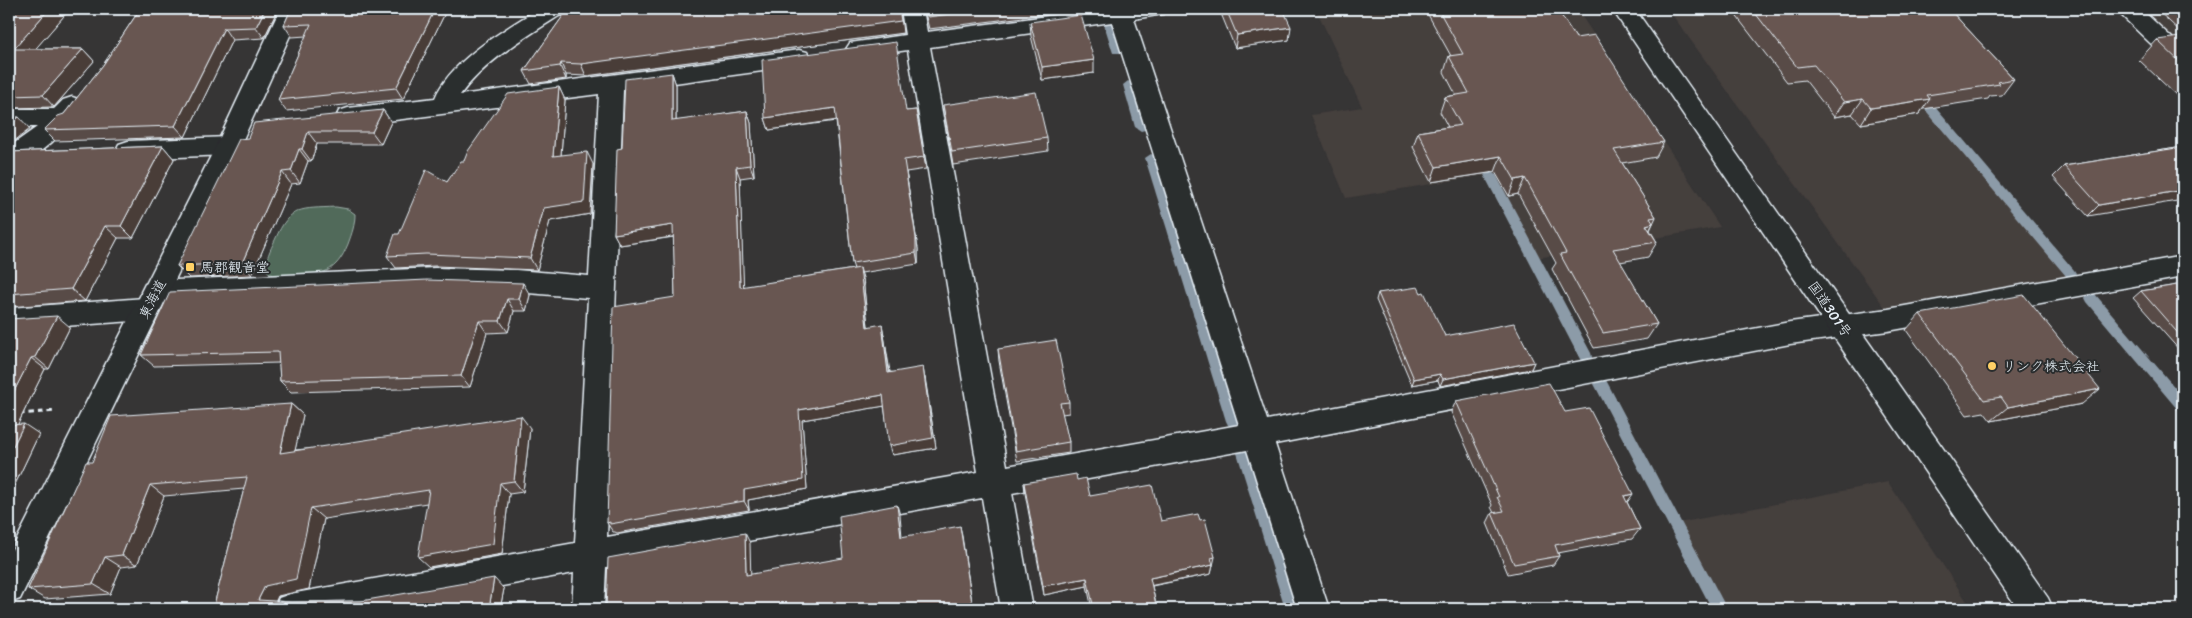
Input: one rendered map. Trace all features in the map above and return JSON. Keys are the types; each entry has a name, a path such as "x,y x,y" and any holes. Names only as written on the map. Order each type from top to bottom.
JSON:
{"main road":[{"name":"東海道","path":"9,588 151,300 242,133 291,9"},
{"path":"444,106 446,95 476,64 510,37 554,9"},
{"path":"912,9 1017,609"},
{"path":"327,119 444,106 829,54 1120,11 1155,9"},
{"name":"国道301号","path":"1623,9 2037,609"},
{"path":"2128,9 2183,61"},
{"path":"1120,11 1313,609"},
{"path":"588,609 610,83"},
{"path":"14,156 64,118 88,87"},
{"path":"9,118 64,118"},
{"path":"103,151 242,133"},
{"path":"14,156 56,152"},
{"path":"290,609 1257,435 1790,334 1888,320 2183,267"},
{"path":"9,319 151,300 435,279 508,281 583,288 602,285"}],"shaded area":[{"path":"1316,9 1577,9 1720,227 1537,258 1493,174 1346,198 1311,115 1362,107"},
{"path":"1668,9 1843,9 2070,276 1886,309"},
{"path":"2139,9 2183,9 2183,50"},
{"path":"1888,482 1972,609 1724,609 1678,523"}],"green space":[{"path":"336,207 348,209 355,214 355,218 348,244 339,261 333,267 313,275 286,277 275,275 265,269 268,254 286,220 298,211 305,209"}],"building":[{"path":"9,9 49,9 14,49 83,49 43,95 9,96"},
{"path":"140,9 265,9 256,27 224,28 175,126 44,130 58,116 64,114 103,65"},
{"path":"291,9 435,9 396,88 278,100 311,24 284,25"},
{"path":"568,9 899,9 901,21 581,64 561,63 560,66 524,71"},
{"path":"926,9 988,9 928,17"},
{"path":"1226,9 1283,9 1291,27 1237,35"},
{"path":"1438,9 1557,9 1576,38 1595,35 1664,142 1614,150 1656,217 1650,218 1653,223 1646,225 1657,242 1613,249 1657,324 1603,333 1560,254 1566,253 1525,178 1515,180 1501,156 1436,167 1418,132 1461,125 1445,97 1469,93 1449,56 1463,54"},
{"path":"1752,9 1949,9 2014,79 1998,82 2000,84 1927,95 1930,99 1871,108 1863,99 1844,102 1814,65 1797,67"},
{"path":"1081,15 1094,60 1042,67 1030,22"},
{"path":"2180,37 2183,41 2183,65 2157,40"},
{"path":"896,42 906,111 916,110 924,157 904,160 916,238 916,253 852,263 835,108 765,118 762,60"},
{"path":"672,73 672,121 747,111 750,165 736,167 740,287 860,268 867,327 882,324 888,373 923,367 933,438 889,446 883,395 799,410 803,480 744,490 744,501 610,524 610,522 607,523 613,307 675,297 673,225 614,234 617,149 622,148 625,79"},
{"path":"559,87 553,156 587,152 584,202 544,208 530,258 426,254 387,256 395,234 399,234 426,170 447,182 461,161 464,161 468,151 508,94"},
{"path":"1036,92 1047,138 952,152 943,105"},
{"path":"383,110 372,132 308,132 291,171 282,172 242,263 177,266 239,139 248,138 254,123"},
{"path":"9,117 19,117 9,125"},
{"path":"163,146 121,226 105,226 71,289 9,294 9,152"},
{"path":"2183,147 2183,190 2099,205 2064,166"},
{"path":"427,280 523,283 519,299 507,299 500,321 479,321 461,376 280,381 278,352 141,355 170,292"},
{"path":"2183,284 2183,339 2141,291"},
{"path":"1418,287 1421,293 1424,292 1445,336 1514,323 1534,362 1443,379 1440,374 1414,379 1378,293"},
{"path":"2024,295 2100,389 2008,407 2001,397 1984,400 1920,314"},
{"path":"57,316 35,357 31,358 9,401 9,319"},
{"path":"1056,340 1069,402 1060,403 1069,442 1016,451 998,349"},
{"path":"1549,383 1565,412 1589,408 1633,494 1624,496 1640,529 1555,545 1559,556 1514,564 1492,513 1504,511 1456,401"},
{"path":"291,404 280,453 521,416 514,481 500,483 493,544 418,557 429,490 311,508 296,579 265,586 258,600 291,602 361,601 494,578 489,609 213,609 247,477 150,485 122,555 105,557 93,584 28,589 86,462 92,462 111,416"},
{"path":"24,424 9,454 9,425"},
{"path":"1076,474 1077,480 1086,478 1090,496 1152,485 1161,521 1198,514 1200,520 1205,519 1215,557 1211,558 1213,565 1150,578 1157,609 1094,609 1087,578 1043,586 1024,483"},
{"path":"897,505 901,537 960,526 973,609 642,609 643,605 621,609 606,609 608,558 745,533 746,575 843,558 839,516"}],"waterway":[{"path":"1109,24 1117,50"},
{"path":"1128,85 1141,127"},
{"path":"1920,96 2070,273"},
{"path":"1151,158 1233,421"},
{"path":"1490,175 1586,357"},
{"path":"2091,298 2183,406"},
{"path":"1601,384 1720,609"},
{"path":"1244,453 1292,609"}],"place":[{"name":"馬郡観音堂","path":"190,267"},
{"name":"リンク株式会社","path":"1992,366"}]}
